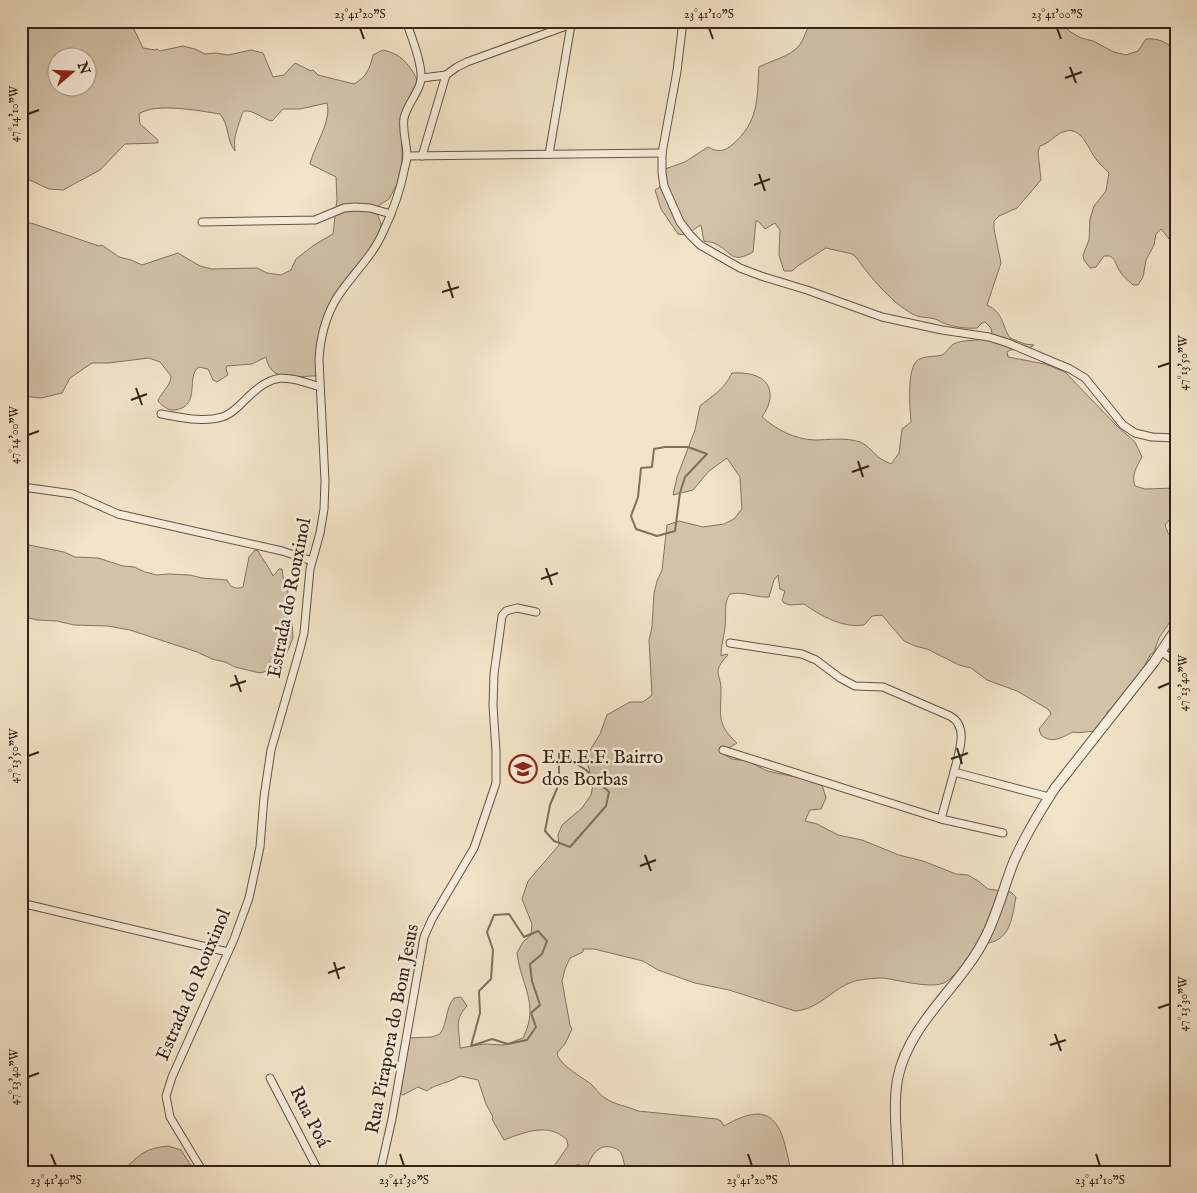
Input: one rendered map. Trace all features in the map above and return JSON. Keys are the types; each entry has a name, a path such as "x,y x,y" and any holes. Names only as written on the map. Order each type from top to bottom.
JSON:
{"street":[{"path":"406,21 422,78 446,75 467,62 580,21"},
{"path":"683,21 677,71 662,153 662,173 664,186 680,222 690,236 700,245 740,268 882,317 942,330 989,337 1008,343 1070,369 1085,378 1123,425 1135,433 1152,437 1176,438"},
{"path":"549,154 571,25"},
{"path":"422,156 446,75"},
{"name":"Estrada do Rouxinol","path":"203,1172 170,1117 166,1096 172,1077 239,926 253,882 260,847 264,797 271,750 300,649 312,561 323,521 325,496 320,346 330,311 336,300 376,247 391,214 401,185 407,156 403,130 404,118 407,107 418,90 422,78"},
{"path":"407,156 662,153"},
{"path":"202,222 315,220 344,208 355,207 370,208 391,214"},
{"path":"161,414 195,419 222,417 241,404 262,384 279,378 302,381 320,387"},
{"path":"30,488 73,494 118,514 282,551 312,561"},
{"name":"Rua Pirapora do Bom Jesus","path":"380,1172 392,1119 424,937 432,919 474,848 496,783 493,682 502,616 506,611 517,608 536,612"},
{"path":"898,1172 896,1094 898,1078 908,1048 942,997 968,966 986,936 1015,860 1049,798 1162,652 1176,630"},
{"path":"730,643 810,656 855,686 883,687 955,719 961,730 961,737 941,819"},
{"path":"1162,652 1176,662"},
{"path":"723,750 941,819 1003,833"},
{"path":"954,772 1049,798"},
{"path":"21,903 228,952"},
{"name":"Rua Poá","path":"270,1078 319,1172"}],"shaded area":[{"path":"21,21 130,21 143,48 160,51 183,46 205,54 228,55 251,50 263,53 273,77 284,75 295,63 311,71 313,70 318,75 354,84 367,72 373,55 383,50 395,54 403,60 417,79 402,138 402,162 397,184 389,199 375,208 381,224 380,233 339,294 323,333 319,369 315,376 292,377 280,375 270,368 266,357 252,364 227,366 228,375 217,382 213,380 208,369 199,367 193,377 191,397 188,403 183,407 170,410 158,401 171,380 171,376 160,362 149,358 92,363 70,378 62,393 41,398 21,396 21,223 31,223 99,246 102,245 119,257 142,265 178,253 200,266 212,269 257,268 267,273 281,275 291,270 296,259 314,245 333,234 337,199 336,177 310,164 327,118 327,103 300,109 283,109 272,121 252,112 244,111 235,136 235,151 220,114 178,108 146,110 139,114 140,124 158,140 158,143 125,144 100,170 63,190 49,189 21,176"},
{"path":"813,21 1062,21 1069,31 1114,52 1126,55 1138,51 1146,39 1162,41 1176,51 1176,251 1161,229 1156,234 1154,245 1146,260 1143,277 1138,285 1133,285 1123,276 1110,256 1104,256 1096,267 1090,268 1083,255 1089,240 1090,219 1094,206 1106,191 1109,173 1097,161 1080,135 1076,132 1066,131 1040,146 1038,152 1041,180 1017,208 999,216 994,221 1001,263 987,305 999,315 1010,338 1025,344 1034,345 1029,348 1010,350 1007,352 1008,357 1045,364 1065,372 1135,442 1142,457 1134,474 1135,486 1145,489 1176,488 1176,512 1165,525 1168,533 1176,543 1176,613 1159,638 1154,652 1150,655 1134,687 1117,701 1116,706 1107,712 1106,721 1099,732 1073,732 1053,740 1041,735 1039,729 1051,714 1048,709 1017,691 987,680 971,668 959,665 927,649 904,641 882,615 872,616 864,625 848,625 825,617 804,604 790,605 784,603 782,600 785,591 780,589 778,575 774,580 769,597 740,593 730,594 726,605 726,623 721,648 721,656 728,655 718,669 718,672 721,684 721,719 730,736 737,743 724,751 725,755 732,759 748,761 767,771 822,785 826,798 821,809 810,810 805,821 817,824 838,835 862,840 899,855 923,861 956,874 968,875 988,889 1011,892 1016,897 1009,926 1002,937 996,941 988,943 985,938 981,939 954,975 944,983 923,985 883,978 860,980 843,986 813,1006 795,1011 729,990 695,983 658,970 643,961 594,949 583,949 583,952 570,958 562,981 572,1029 565,1044 557,1053 562,1062 591,1084 605,1098 638,1111 717,1119 724,1126 754,1114 762,1114 769,1117 781,1132 790,1165 790,1172 626,1172 620,1152 611,1147 605,1147 597,1150 585,1172 550,1172 568,1146 567,1140 553,1131 537,1130 504,1140 492,1119 493,1117 486,1104 478,1080 460,1076 427,1091 418,1087 403,1095 395,1090 394,1087 402,1076 408,1038 432,1037 440,1034 454,998 461,997 467,1006 460,1016 458,1026 460,1048 484,1044 504,1045 523,1038 528,1026 530,1005 517,953 523,942 531,935 532,924 522,899 528,881 559,845 558,835 562,825 582,808 591,795 593,785 587,755 600,734 607,715 630,702 643,702 652,695 649,640 652,627 654,593 662,570 667,525 679,521 703,527 724,524 734,519 742,509 740,477 727,458 709,471 693,490 673,495 677,477 695,430 700,406 722,388 732,373 750,374 761,379 769,388 770,400 762,417 774,426 793,436 807,439 854,440 866,445 881,459 891,464 899,453 902,429 911,422 910,379 915,363 921,358 942,355 956,343 979,340 992,333 991,328 985,322 977,328 961,328 909,312 883,290 852,254 826,248 792,271 784,271 779,255 780,230 775,223 765,229 756,221 753,252 736,257 715,243 704,241 701,225 688,234 678,234 661,209 655,190 660,187 665,169 685,162 708,147 714,150 726,149 741,136 752,119 755,109 759,67 795,50"},
{"path":"21,542 64,552 75,557 98,558 157,575 190,575 227,580 236,588 243,587 249,557 255,550 258,551 273,576 279,569 282,569 288,588 287,605 292,623 293,638 286,655 275,669 260,673 235,667 197,652 130,630 108,626 74,625 21,616"},
{"path":"168,1146 181,1150 195,1172 121,1172 146,1151"}],"waterway":[{"path":"665,447 688,447 707,454 685,477 680,493 675,531 657,536 636,529 631,516 638,497 641,468 652,467 654,449 665,447"},
{"path":"559,753 586,770 609,792 606,806 570,847 554,841 545,831 550,805 559,784 559,753"},
{"path":"509,914 524,937 538,931 547,941 542,954 530,964 532,981 540,1005 531,1013 536,1027 527,1040 508,1044 492,1039 471,1046 480,1013 479,991 491,979 493,950 487,932 494,915 509,914"}],"place":[{"name":"E.E.E.F. Bairro dos Borbas","path":"523,769"}]}
